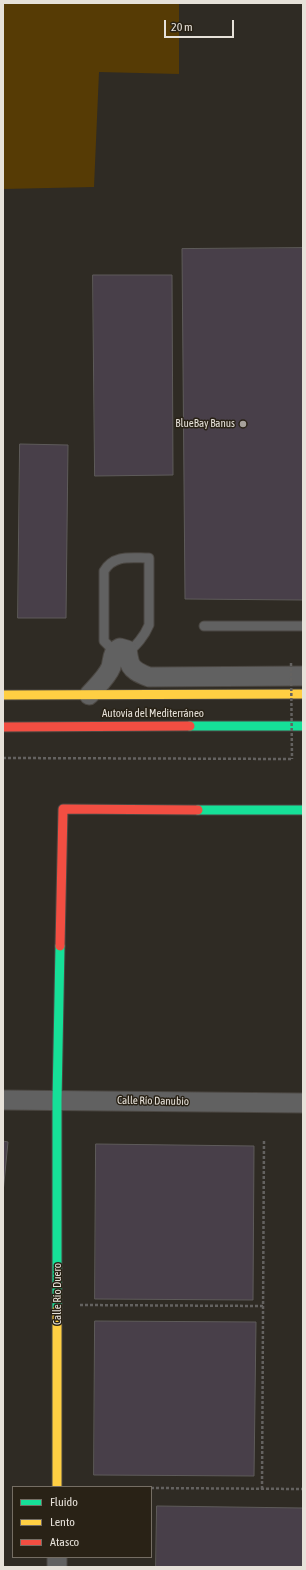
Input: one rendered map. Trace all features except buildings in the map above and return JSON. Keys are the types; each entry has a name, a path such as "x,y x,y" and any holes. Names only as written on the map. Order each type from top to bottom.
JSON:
{"main road":[{"name":"Autovía del Mediterráneo","path":"3,695 303,694"},
{"name":"Autovía del Mediterráneo","path":"3,727 303,726"},
{"name":"Calle Río Duero","path":"57,1486 57,1100 63,809 303,810"}],"street":[{"path":"89,695 107,675 121,652 133,668 142,675 149,676 297,670"},
{"name":"Calle Río Danubio","path":"3,1100 303,1103"}],"lane":[{"path":"118,558 150,558 149,625 146,634 140,642 121,652 104,641 104,571 107,565 118,558"},
{"path":"204,626 303,626"}],"path":[{"path":"3,758 292,759 297,670"},
{"path":"262,1488 264,1140"},
{"path":"58,1305 263,1306"},
{"path":"152,1488 303,1489"}],"shaded area":[{"path":"3,3 179,3 179,74 99,72 94,187 3,189"}],"traffic: fast":[{"path":"190,726 303,726"},
{"path":"198,810 303,810"},
{"path":"57,1310 57,1100 60,946"}],"traffic: slow":[{"path":"3,695 303,694"},
{"path":"57,1310 57,1486"}],"traffic: jam":[{"path":"3,727 190,726"},
{"path":"60,946 63,809 198,810"}],"place":[{"name":"BlueBay Banus","path":"243,424"}]}
